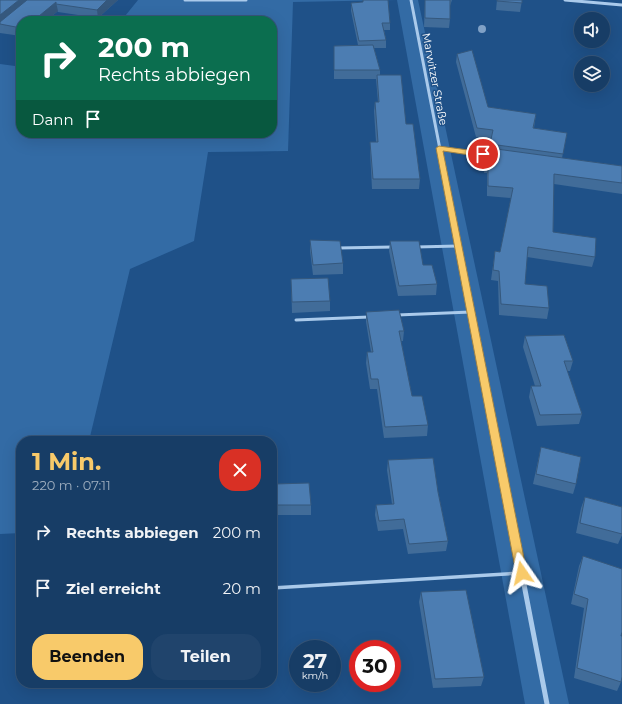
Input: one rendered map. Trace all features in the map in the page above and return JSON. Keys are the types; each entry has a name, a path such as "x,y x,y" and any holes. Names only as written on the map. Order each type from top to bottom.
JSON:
{"street":[{"path":"185,0 246,0"},
{"name":"Marwitzer Straße","path":"411,0 547,704"},
{"path":"565,0 622,5"}],"lane":[{"path":"439,148 493,156"},
{"path":"412,247 458,246"},
{"path":"335,248 397,247"},
{"path":"391,316 471,312"},
{"path":"296,320 375,316"},
{"path":"277,588 522,573"}],"shaded area":[{"path":"138,0 397,0 293,2 288,151 208,152 194,241 130,269 90,436 16,436 16,533 0,534 0,64 16,65 16,138 277,138 277,16 125,16"},
{"path":"397,0 418,0 569,704 525,704"}],"building":[{"path":"0,0 19,0 0,15"},
{"path":"27,0 107,0 97,10 56,4 56,2 39,16 16,16 16,27 0,24 0,22"},
{"path":"363,0 388,0 390,23 382,23 386,40 359,41 351,3 363,2"},
{"path":"425,0 450,0 450,19 425,18"},
{"path":"522,0 522,3 497,1"},
{"path":"373,45 380,70 334,70 334,46"},
{"path":"472,50 488,107 536,114 533,128 567,133 563,154 490,144 493,130 477,128 457,54"},
{"path":"377,75 401,75 406,124 413,124 420,179 373,179 370,142 378,142 375,102 379,102"},
{"path":"489,148 622,166 622,183 554,174 553,232 596,238 595,257 528,247 525,284 547,286 549,308 501,304 499,271 493,270 495,251 500,252 513,188 488,186 488,163 485,163"},
{"path":"310,240 340,241 343,263 313,265"},
{"path":"390,241 419,241 423,265 432,265 437,284 399,286"},
{"path":"328,278 330,301 292,302 291,279"},
{"path":"399,310 404,331 399,331 412,396 422,396 428,425 385,427 378,379 371,379 367,352 373,352 366,312"},
{"path":"564,335 573,361 564,361 582,414 540,415 531,386 541,386 525,336"},
{"path":"541,447 581,457 576,484 536,474"},
{"path":"433,458 448,541 409,544 404,519 379,521 376,505 394,504 388,460"},
{"path":"309,483 311,505 277,505 277,484"},
{"path":"585,497 622,507 622,534 580,523"},
{"path":"583,556 622,569 621,682 577,668 588,599 574,594"},
{"path":"466,590 484,677 435,679 421,592"}],"route":[{"path":"483,154 439,148 522,573"}]}
